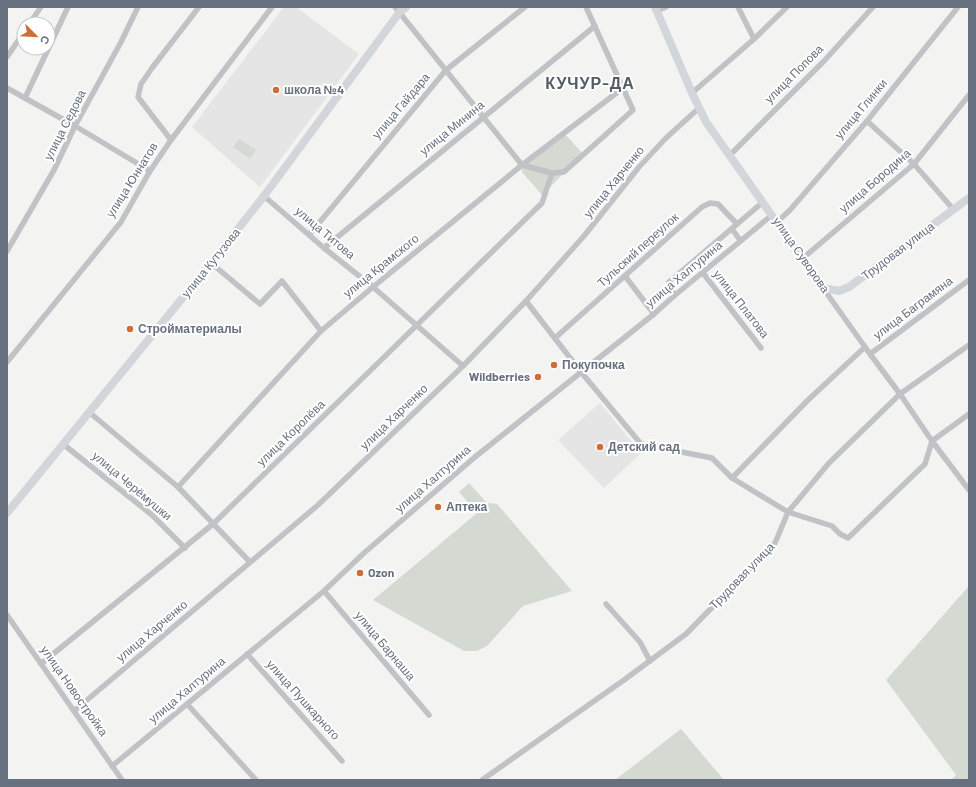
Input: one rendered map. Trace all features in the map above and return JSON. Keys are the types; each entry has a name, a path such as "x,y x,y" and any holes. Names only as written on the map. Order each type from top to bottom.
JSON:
{"main road":[{"name":"улица Кутузова","path":"7,513 264,196 400,9"},
{"name":"улица Суворова","path":"656,9 706,122 823,288"},
{"name":"Трудовая улица","path":"823,288 839,291 849,288 969,198"}],"street":[{"path":"35,16 41,7"},
{"path":"25,98 68,7"},
{"name":"улица Седова","path":"7,251 54,170 75,126 121,42 138,7"},
{"path":"171,140 138,97 141,84 199,7"},
{"name":"улица Юннатов","path":"7,362 121,222 150,171 171,140 272,7"},
{"name":"улица Гайдара","path":"308,235 446,70 525,7"},
{"path":"400,9 483,118 522,165 552,173 564,172 633,110 586,7"},
{"path":"656,9 666,7"},
{"path":"738,7 754,39"},
{"path":"692,93 754,39 787,7"},
{"name":"улица Попова","path":"730,155 824,61 873,7"},
{"name":"улица Глинки","path":"775,218 790,210 867,121 958,7"},
{"name":"улица Минина","path":"324,248 595,26"},
{"path":"7,57 16,44"},
{"path":"7,88 75,126 150,171"},
{"name":"улица Крамского","path":"178,487 321,331 522,165 623,88"},
{"name":"улица Бородина","path":"803,258 914,164 969,95"},
{"name":"улица Харченко","path":"74,711 318,505 463,366 526,301 584,236 639,167 666,138 699,108"},
{"path":"867,121 914,164 953,209"},
{"name":"улица Королёва","path":"42,663 214,524 542,203 552,173"},
{"name":"улица Титова","path":"264,196 308,235 373,287 463,366"},
{"path":"674,296 669,282 763,202"},
{"name":"Тульский переулок","path":"555,338 702,207 710,203 718,204 737,224"},
{"name":"улица Халтурина","path":"112,766 324,591 364,553 475,457 654,314 740,240 775,218"},
{"path":"732,229 740,240"},
{"path":"211,263 260,304 282,281 321,331"},
{"name":"улица Платова","path":"703,273 761,348"},
{"path":"625,276 654,314"},
{"name":"улица Баграмяна","path":"870,354 969,280"},
{"name":"улица Суворова","path":"823,288 900,394 932,441 969,490"},
{"path":"526,301 581,372 641,444 712,458 732,478 788,512 832,526 840,534 848,538 925,464 932,441 969,414"},
{"name":"Трудовая улица","path":"482,780 686,634 775,543 788,512 829,463 900,394 969,345"},
{"path":"732,478 808,400 865,347"},
{"path":"89,412 178,487 250,562"},
{"name":"улица Черёмушки","path":"63,444 152,515 185,548"},
{"name":"улица Барнаша","path":"324,591 429,715"},
{"path":"606,604 640,642 650,661"},
{"name":"улица Новостройка","path":"7,615 42,663 122,780"},
{"name":"улица Пушкарного","path":"247,654 342,761"},
{"path":"187,704 256,780"}],"shaded area":[{"name":"школа №4","path":"284,7 296,7 359,54 260,187 192,127"},
{"path":"564,133 583,154 542,195 522,172 522,165"},
{"path":"239,139 256,150 250,159 233,147"},
{"name":"Детский сад","path":"600,403 641,453 604,488 558,440"},
{"path":"469,483 487,503 476,512 459,492"},
{"path":"489,503 497,504 572,591 523,606 487,646 477,651 464,651 373,600"},
{"path":"969,586 969,780 951,780 956,775 886,680"},
{"path":"681,729 724,780 615,780"}],"place":[{"name":"школа №4","path":"276,90"},
{"name":"Стройматериалы","path":"130,329"},
{"name":"Покупочка","path":"554,365"},
{"name":"Wildberries","path":"538,377"},
{"name":"Детский сад","path":"600,447"},
{"name":"Аптека","path":"438,507"},
{"name":"Ozon","path":"360,573"}],"district":[{"name":"КУЧУР-ДА","path":"590,83"}]}
